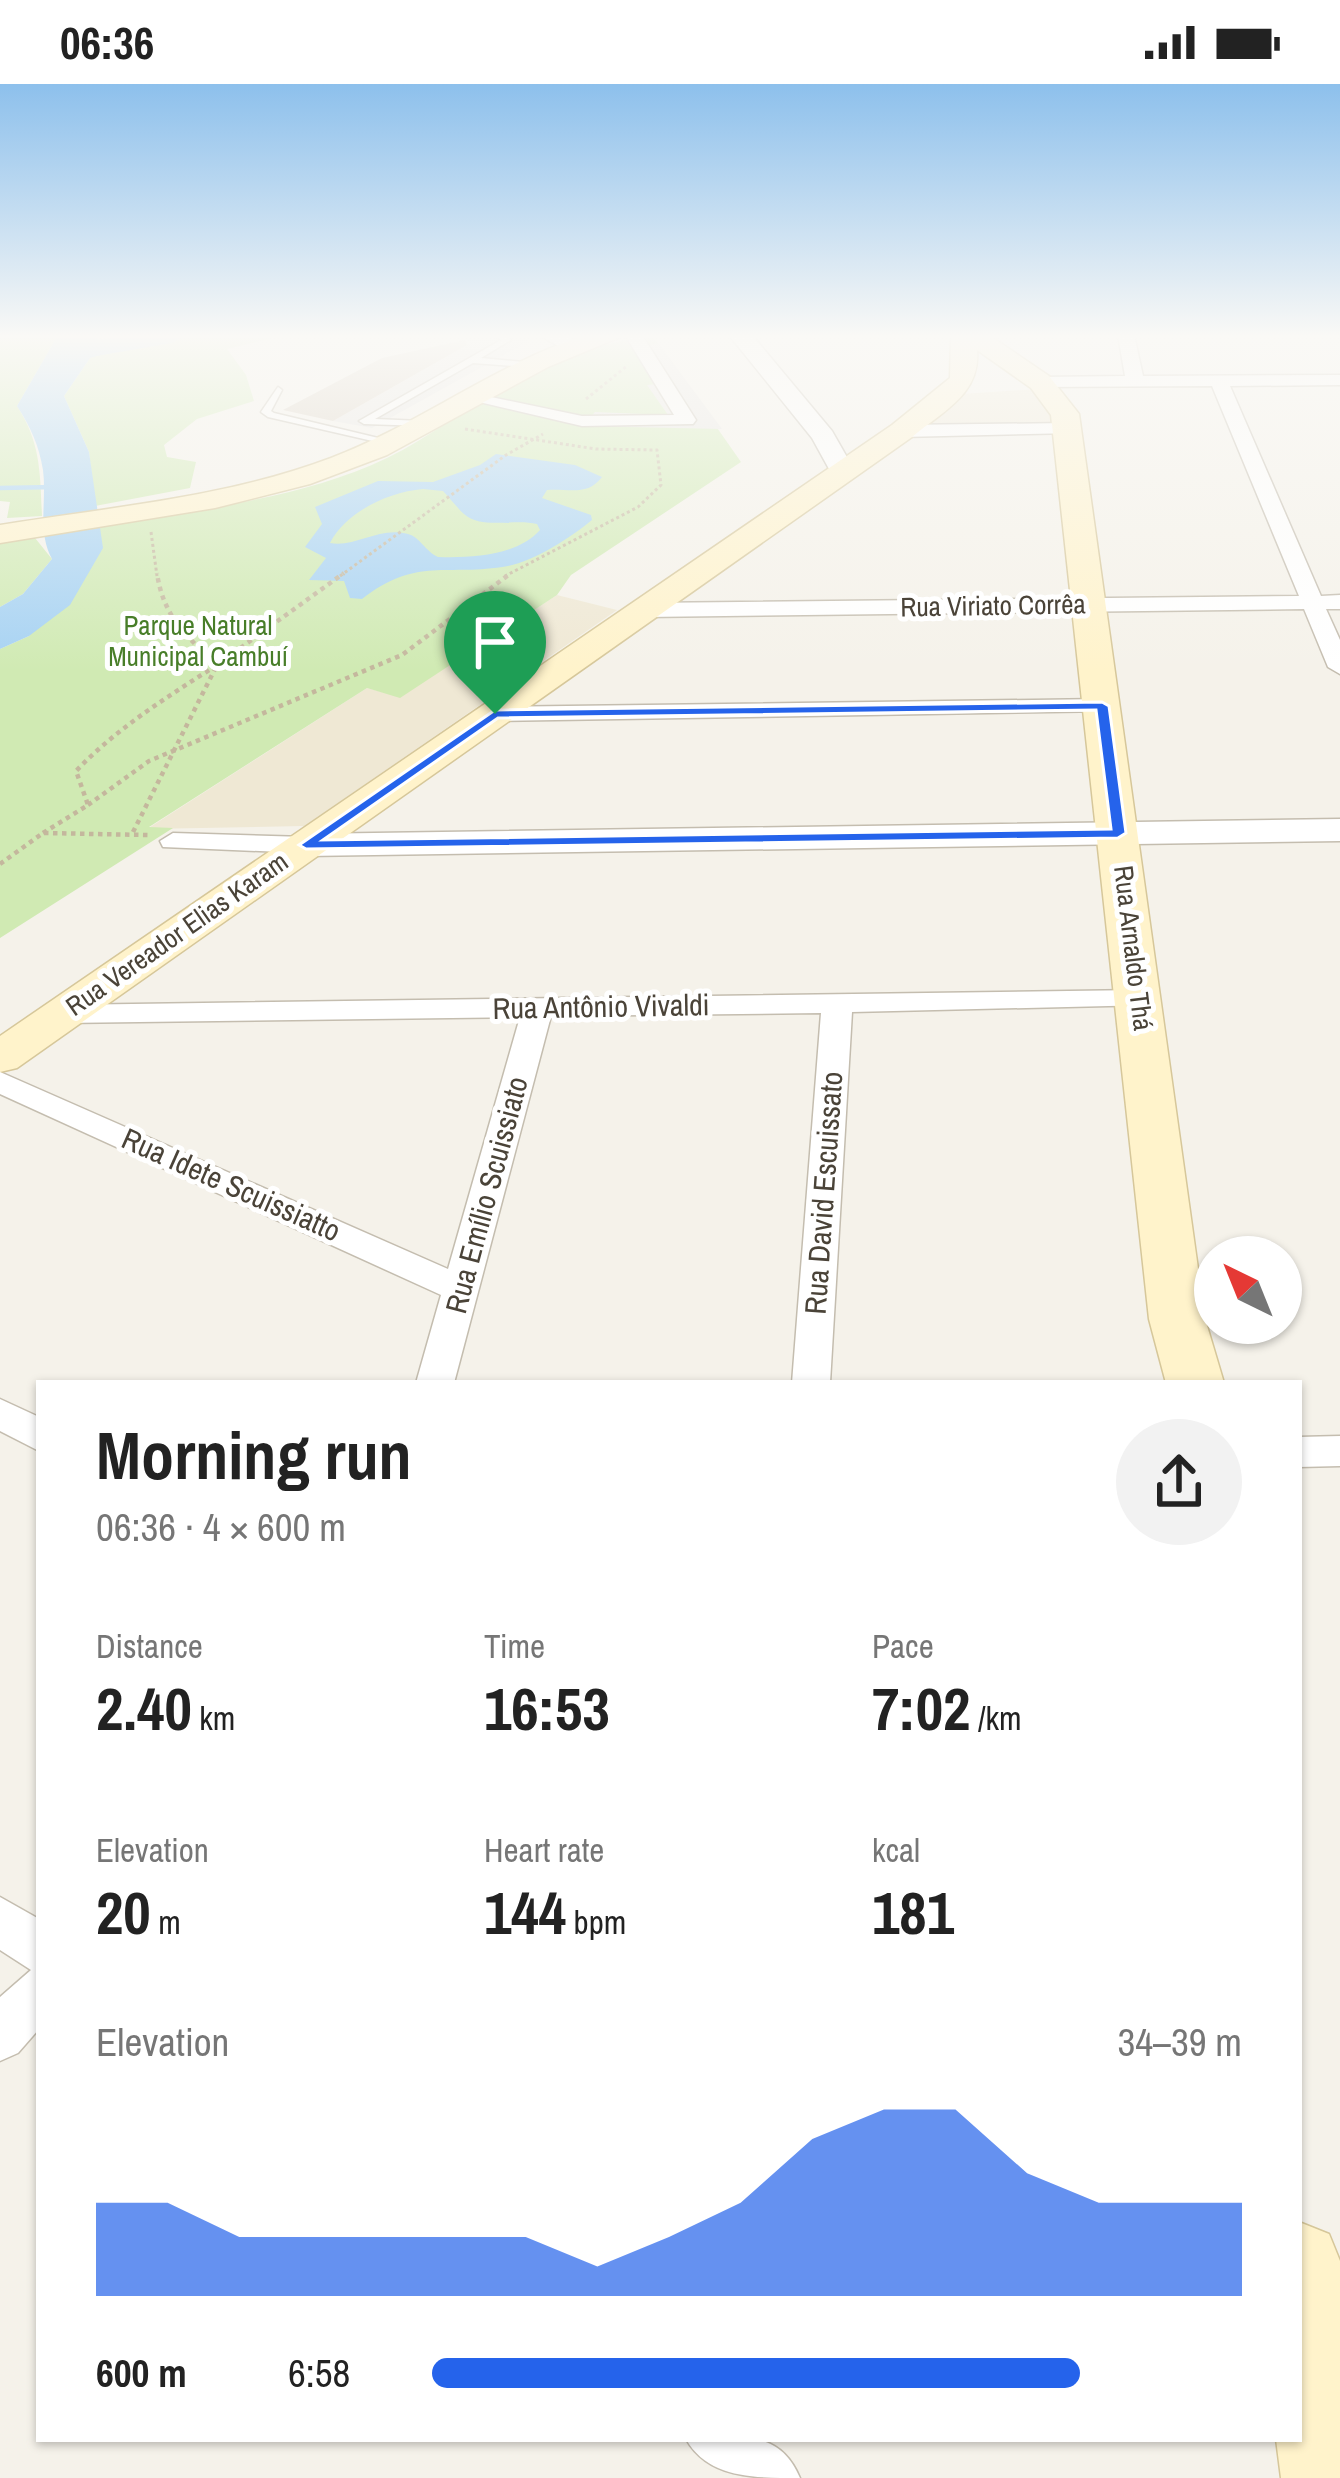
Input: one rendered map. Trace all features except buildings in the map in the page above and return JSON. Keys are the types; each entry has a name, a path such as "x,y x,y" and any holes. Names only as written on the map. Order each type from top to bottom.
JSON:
{"main road":[{"path":"1,534 148,519 284,482 373,447"},
{"name":"Rua Vereador Elias Karam","path":"0,1058 879,447"},
{"name":"Rua Arnaldo Thá","path":"1070,447 1177,1318 1195,1380"},
{"name":"Rua Arnaldo Thá","path":"1173,1380 1170,1363 1177,1318"},
{"path":"1302,2288 1326,2478"}],"street":[{"path":"829,447 843,472"},
{"path":"1248,447 1340,667"},
{"name":"Rua Viriato Corrêa","path":"645,610 1340,602"},
{"path":"495,714 1102,706"},
{"path":"172,841 306,845 1340,830"},
{"name":"Rua Antônio Vivaldi","path":"62,1014 1139,999"},
{"name":"Rua David Escuissato","path":"811,1380 837,1003"},
{"name":"Rua Emílio Scuissiato","path":"436,1380 538,1008"},
{"name":"Rua Idete Scuissiatto","path":"0,1082 461,1289"},
{"path":"0,1413 36,1434"},
{"path":"1302,1452 1340,1451"},
{"path":"0,1920 36,1946"},
{"path":"0,2035 36,1994"},
{"path":"720,2442 770,2478"}],"path":[{"path":"0,864 121,777 402,655 497,580 638,507 661,485 656,451 582,447"},
{"path":"88,805 76,772 89,757 151,706 333,584 506,454"},
{"path":"148,519 161,601 178,628 218,665"},
{"path":"133,832 218,665"},
{"path":"44,833 133,832 172,841"}],"shaded area":[{"path":"557,595 617,610 305,826 147,829 367,688 400,697"}],"green space":[{"path":"0,447 35,447 42,516 7,518 10,502 0,501"},
{"path":"87,447 164,447 167,457 196,462 190,488 95,506"},
{"name":"Parque Natural Municipal Cambuí","path":"730,447 741,462 571,575 557,595 400,698 367,688 149,827 173,828 0,938 0,649 29,636 101,525 319,484 404,449"},
{"path":"35,538 52,559 23,594 0,607 0,543"}],"water":[{"path":"36,447 87,447 103,548 70,605 29,636 0,649 0,607 23,594 52,559 44,527"},
{"path":"496,454 575,465 602,477 584,489 547,490 542,498 591,515 592,520 552,548 518,563 416,573 399,577 362,599 350,598 344,581 309,580 326,558 305,547 322,524 315,507 378,481 433,482","holes":["423,489 443,491 471,519 537,524 540,530 506,550 465,557 438,557 412,536 397,532 330,543 346,522 382,499"]}],"waterway":[{"path":"0,488 55,487"}],"route":[{"path":"1102,706 1118,833 306,845 495,714 1102,706"}]}
